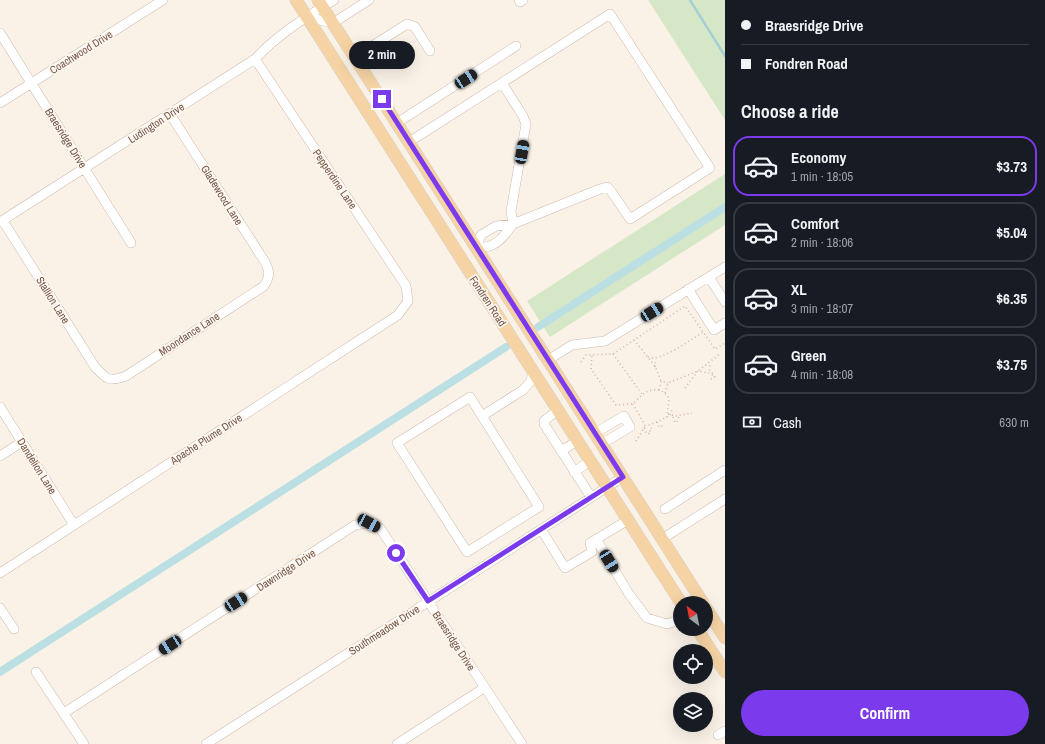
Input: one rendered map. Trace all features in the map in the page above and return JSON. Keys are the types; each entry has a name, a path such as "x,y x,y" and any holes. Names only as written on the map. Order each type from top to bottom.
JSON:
{"main road":[{"name":"Fondren Road","path":"296,0 677,596"},
{"name":"Fondren Road","path":"320,4 699,596"},
{"path":"388,144 403,133"},
{"path":"460,258 476,248"},
{"path":"533,371 548,360"},
{"path":"713,619 725,637"},
{"path":"702,636 725,672"}],"street":[{"name":"Coachwood Drive","path":"0,103 162,0"},
{"name":"Ludington Drive","path":"1,221 255,59 267,46 307,17 320,4 334,0"},
{"path":"307,17 333,23 369,0"},
{"path":"519,0 520,2 523,0"},
{"path":"403,133 502,83 610,14 710,168 630,220 607,187 513,224 496,226 481,235 476,248 488,248 503,238 513,224 511,211 526,124 523,116 502,83"},
{"path":"355,57 407,24 416,27 430,51"},
{"name":"Braesridge Drive","path":"0,33 131,243"},
{"path":"403,133 516,46"},
{"name":"Pepperdine Lane","path":"255,59 406,286 408,302"},
{"name":"Gladewood Lane","path":"170,114 264,262 269,271 269,278"},
{"name":"Stallion Lane","path":"1,221 95,367 105,377"},
{"path":"548,360 572,345 605,341 725,267"},
{"path":"709,277 725,302"},
{"name":"Moondance Lane","path":"105,377 114,380 126,376 264,286 269,278"},
{"path":"688,290 714,330 725,323"},
{"name":"Apache Plume Drive","path":"0,573 398,316 408,302"},
{"path":"482,416 523,390 532,381 533,371"},
{"path":"470,397 482,416 538,507 467,552 397,443 470,397"},
{"name":"Dandelion Lane","path":"0,407 74,525"},
{"path":"558,410 544,421 544,424 591,497"},
{"path":"594,433 624,416 630,427 602,444"},
{"path":"561,451 577,441"},
{"path":"0,456 22,442"},
{"path":"574,472 590,461"},
{"path":"665,509 725,470"},
{"name":"Southmeadow Drive","path":"206,744 623,477"},
{"path":"662,539 725,498"},
{"path":"541,529 565,568 592,552 590,543 628,520"},
{"name":"Braesridge Drive","path":"369,523 380,528 522,744"},
{"name":"Dawnridge Drive","path":"64,713 355,525 369,523"},
{"path":"596,539 629,594 647,618 668,624 673,622"},
{"path":"0,608 14,629"},
{"path":"36,672 84,744"},
{"path":"397,744 484,688"}],"path":[{"path":"581,362 586,355 592,356 613,354 685,306 715,349 725,342"},
{"path":"648,357 656,359 704,332"},
{"path":"634,340 655,367 661,381 659,390"},
{"path":"661,381 668,383 698,371 721,353"},
{"path":"613,354 642,394"},
{"path":"592,356 591,369 616,405 633,404 642,394 649,390 659,390 665,393 669,398 667,411 670,416 676,422 679,416"},
{"path":"655,367 656,359"},
{"path":"711,362 710,370 715,377"},
{"path":"698,371 709,373 715,377"},
{"path":"685,388 698,371"},
{"path":"711,379 715,377"},
{"path":"665,393 668,383"},
{"path":"633,404 640,418 646,425 664,420 670,416 679,416 692,412"},
{"path":"670,416 672,410"},
{"path":"656,422 659,427 662,426 662,428"},
{"path":"636,442 646,425"},
{"path":"644,428 648,434 648,432 652,430 650,425"}],"green space":[{"path":"648,0 725,0 725,120"},
{"path":"725,174 725,225 550,337 527,301"}],"waterway":[{"path":"690,0 725,56"},
{"path":"538,327 725,207"},
{"path":"0,672 506,347"}],"route":[{"path":"382,99 623,477 428,601 396,553"}]}
